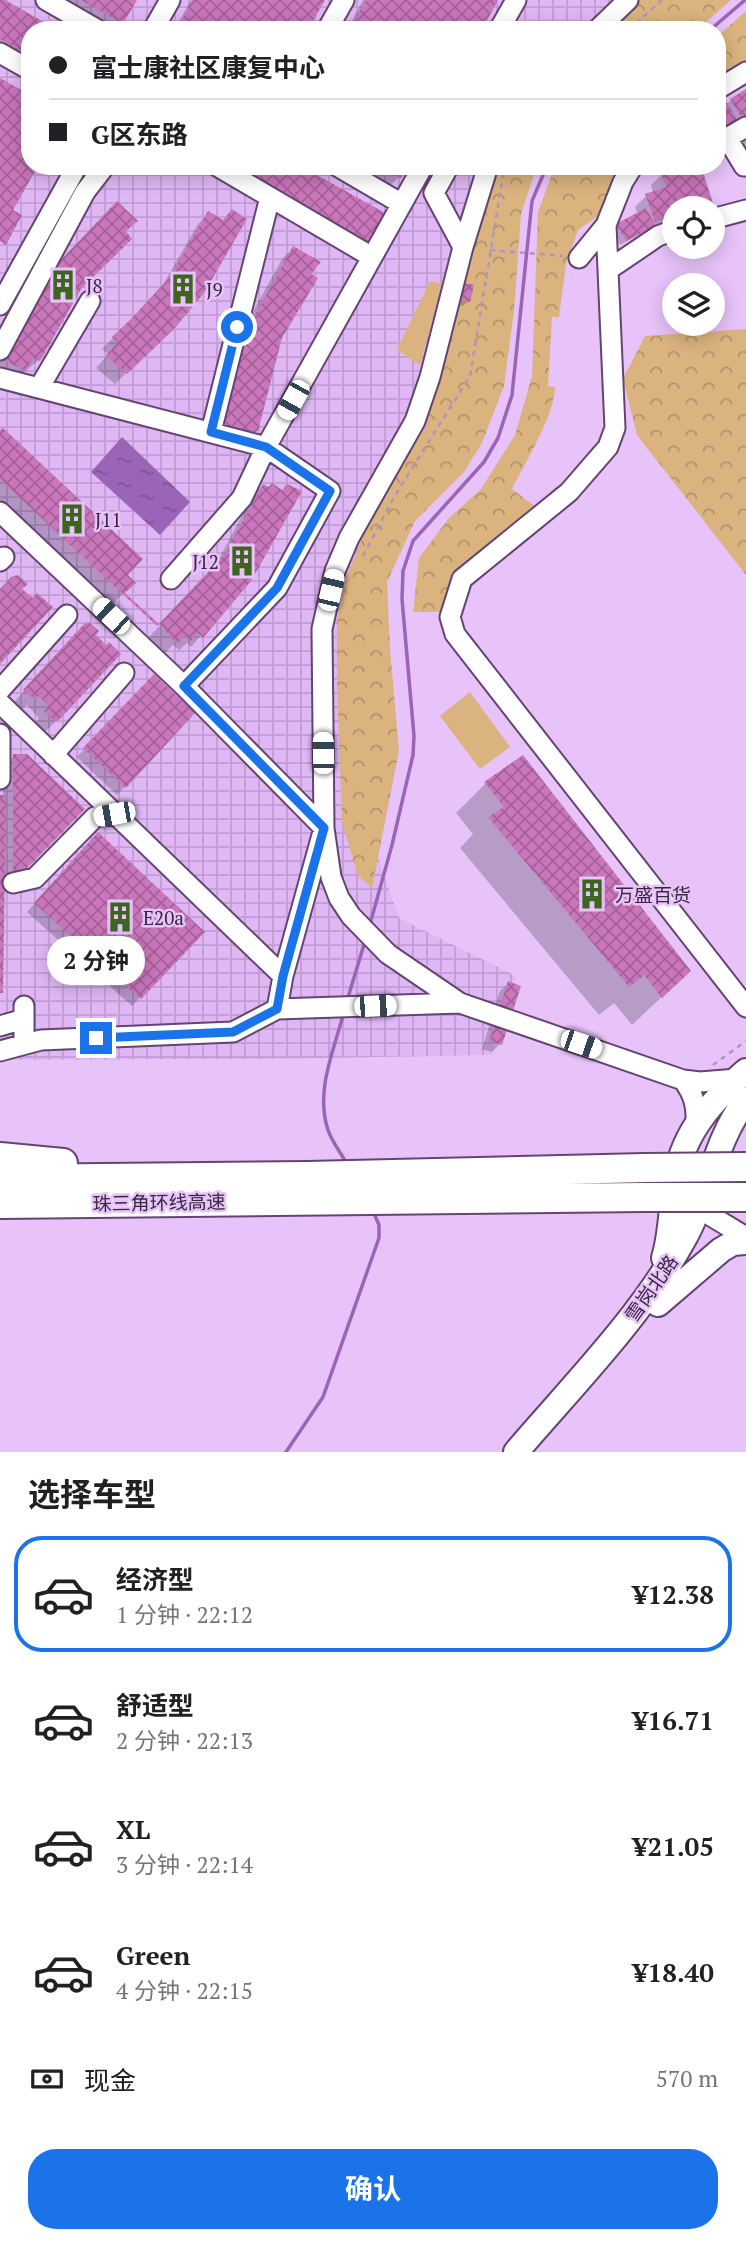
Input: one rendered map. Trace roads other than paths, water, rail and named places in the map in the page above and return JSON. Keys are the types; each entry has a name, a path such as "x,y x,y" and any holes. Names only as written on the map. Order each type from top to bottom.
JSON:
{"highway":[{"path":"0,1157 195,1189"},
{"path":"312,1188 378,1174 746,1167"},
{"name":"珠三角环线高速","path":"0,1179 195,1189 312,1188"},
{"path":"312,1188 391,1199 746,1197"},
{"path":"0,1219 195,1189"},
{"name":"珠三角环线高速","path":"0,1204 195,1189"}],"main road":[{"path":"653,1299 666,1251 678,1163 686,1141 696,1124 743,1083"},
{"name":"雪岗北路","path":"709,1208 725,1133 743,1083"},
{"name":"雪岗北路","path":"535,1452 653,1299 686,1235 709,1208 746,1124"},
{"path":"653,1299 721,1250 746,1239"},
{"name":"雪岗北路","path":"516,1452 653,1299"}],"street":[{"path":"46,0 82,21"},
{"path":"158,21 170,0"},
{"path":"332,21 344,0"},
{"path":"504,21 516,0"},
{"path":"606,21 628,0"},
{"path":"0,53 21,65"},
{"path":"726,84 746,72"},
{"path":"746,127 727,138 746,166"},
{"path":"0,305 72,175"},
{"path":"0,350 85,192 98,175"},
{"path":"232,175 372,257"},
{"path":"352,175 402,204"},
{"path":"171,579 242,498 266,447 418,175"},
{"path":"444,175 434,193 463,247"},
{"path":"485,175 463,247 430,377 415,421 349,538 335,571 322,628 324,828 331,877 339,898 351,916 388,954 460,1003 683,1080 700,1083 743,1083"},
{"path":"579,258 606,225 627,175"},
{"path":"211,432 270,197"},
{"path":"725,216 746,211"},
{"path":"606,225 615,428 608,447 569,492 462,579 450,617 455,634 746,1007"},
{"path":"608,270 662,234"},
{"path":"39,388 90,300"},
{"path":"0,378 266,447 330,491 277,588 184,686"},
{"path":"0,512 184,686 324,828"},
{"path":"0,690 67,615"},
{"path":"53,755 124,673"},
{"path":"0,703 283,976"},
{"path":"0,734 0,779"},
{"path":"13,883 36,878 95,817 114,814"},
{"path":"277,1009 283,976 324,828"},
{"path":"0,1051 41,1040 233,1032 277,1009 460,1003"},
{"path":"0,1026 24,1013 24,1044"},
{"path":"683,1080 693,1093 697,1108 696,1124"},
{"path":"709,1208 746,1221"},
{"path":"709,1208 746,1239"}],"water":[{"path":"122,437 190,502 160,535 91,472"}],"waterway":[{"path":"720,21 745,0"},
{"path":"370,924 413,755 414,736 402,599 403,571 413,541 484,462 498,438 512,395 532,201 543,175"},
{"path":"347,1001 365,941"},
{"path":"344,1012 327,1071 324,1100 328,1130 347,1164"},
{"path":"286,1452 323,1397 379,1238 379,1225 373,1211"}],"place":[{"name":"J8","path":"63,285"},
{"name":"J9","path":"183,289"},
{"name":"J11","path":"72,519"},
{"name":"J12","path":"242,561"},
{"name":"万盛百货","path":"592,894"},
{"name":"E20a","path":"120,917"}]}
